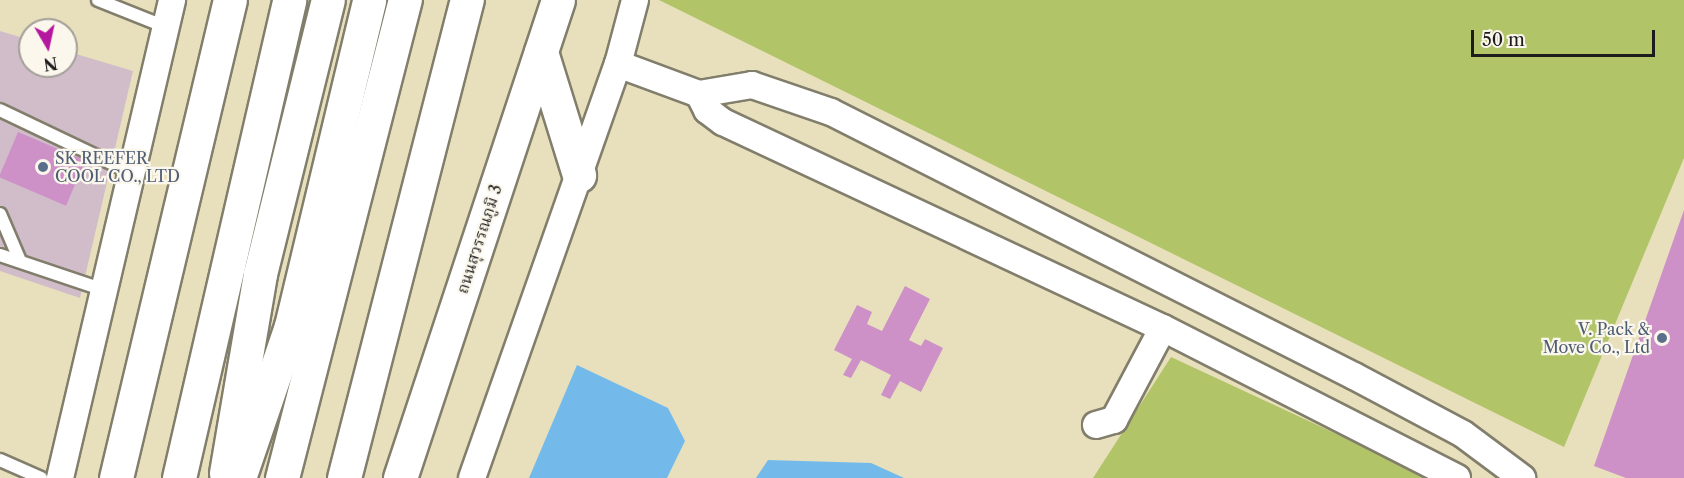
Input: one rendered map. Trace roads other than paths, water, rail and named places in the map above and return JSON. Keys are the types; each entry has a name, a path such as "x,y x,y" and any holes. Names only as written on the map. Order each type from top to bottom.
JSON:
{"main road":[{"path":"116,478 230,0"},
{"path":"179,478 289,0"},
{"path":"226,478 260,274 327,0"},
{"path":"239,478 293,317 369,0"},
{"path":"282,478 405,0"},
{"path":"344,478 467,0"},
{"name":"ถนนสุวรรณภูมิ 3","path":"399,478 558,0"},
{"path":"541,52 579,175"}],"street":[{"path":"60,478 107,291 172,0"},
{"path":"472,478 618,64 635,0"},
{"path":"618,64 699,94 752,85 831,112 1354,376 1463,434 1522,478"},
{"path":"699,94 706,110 723,122 1163,328 1457,478"},
{"path":"1096,425 1114,420 1163,328"}],"lane":[{"path":"98,0 166,27"},
{"path":"0,110 134,174"},
{"path":"0,214 20,261"},
{"path":"0,255 107,291"},
{"path":"0,460 41,478"}],"water":[{"path":"577,365 668,408 685,441 667,478 529,478"},
{"path":"768,460 871,463 904,478 756,478"}],"place":[{"name":"SK REEFER COOL CO., LTD","path":"43,167"},
{"name":"V. Pack & Move Co., Ltd","path":"1662,338"}]}
